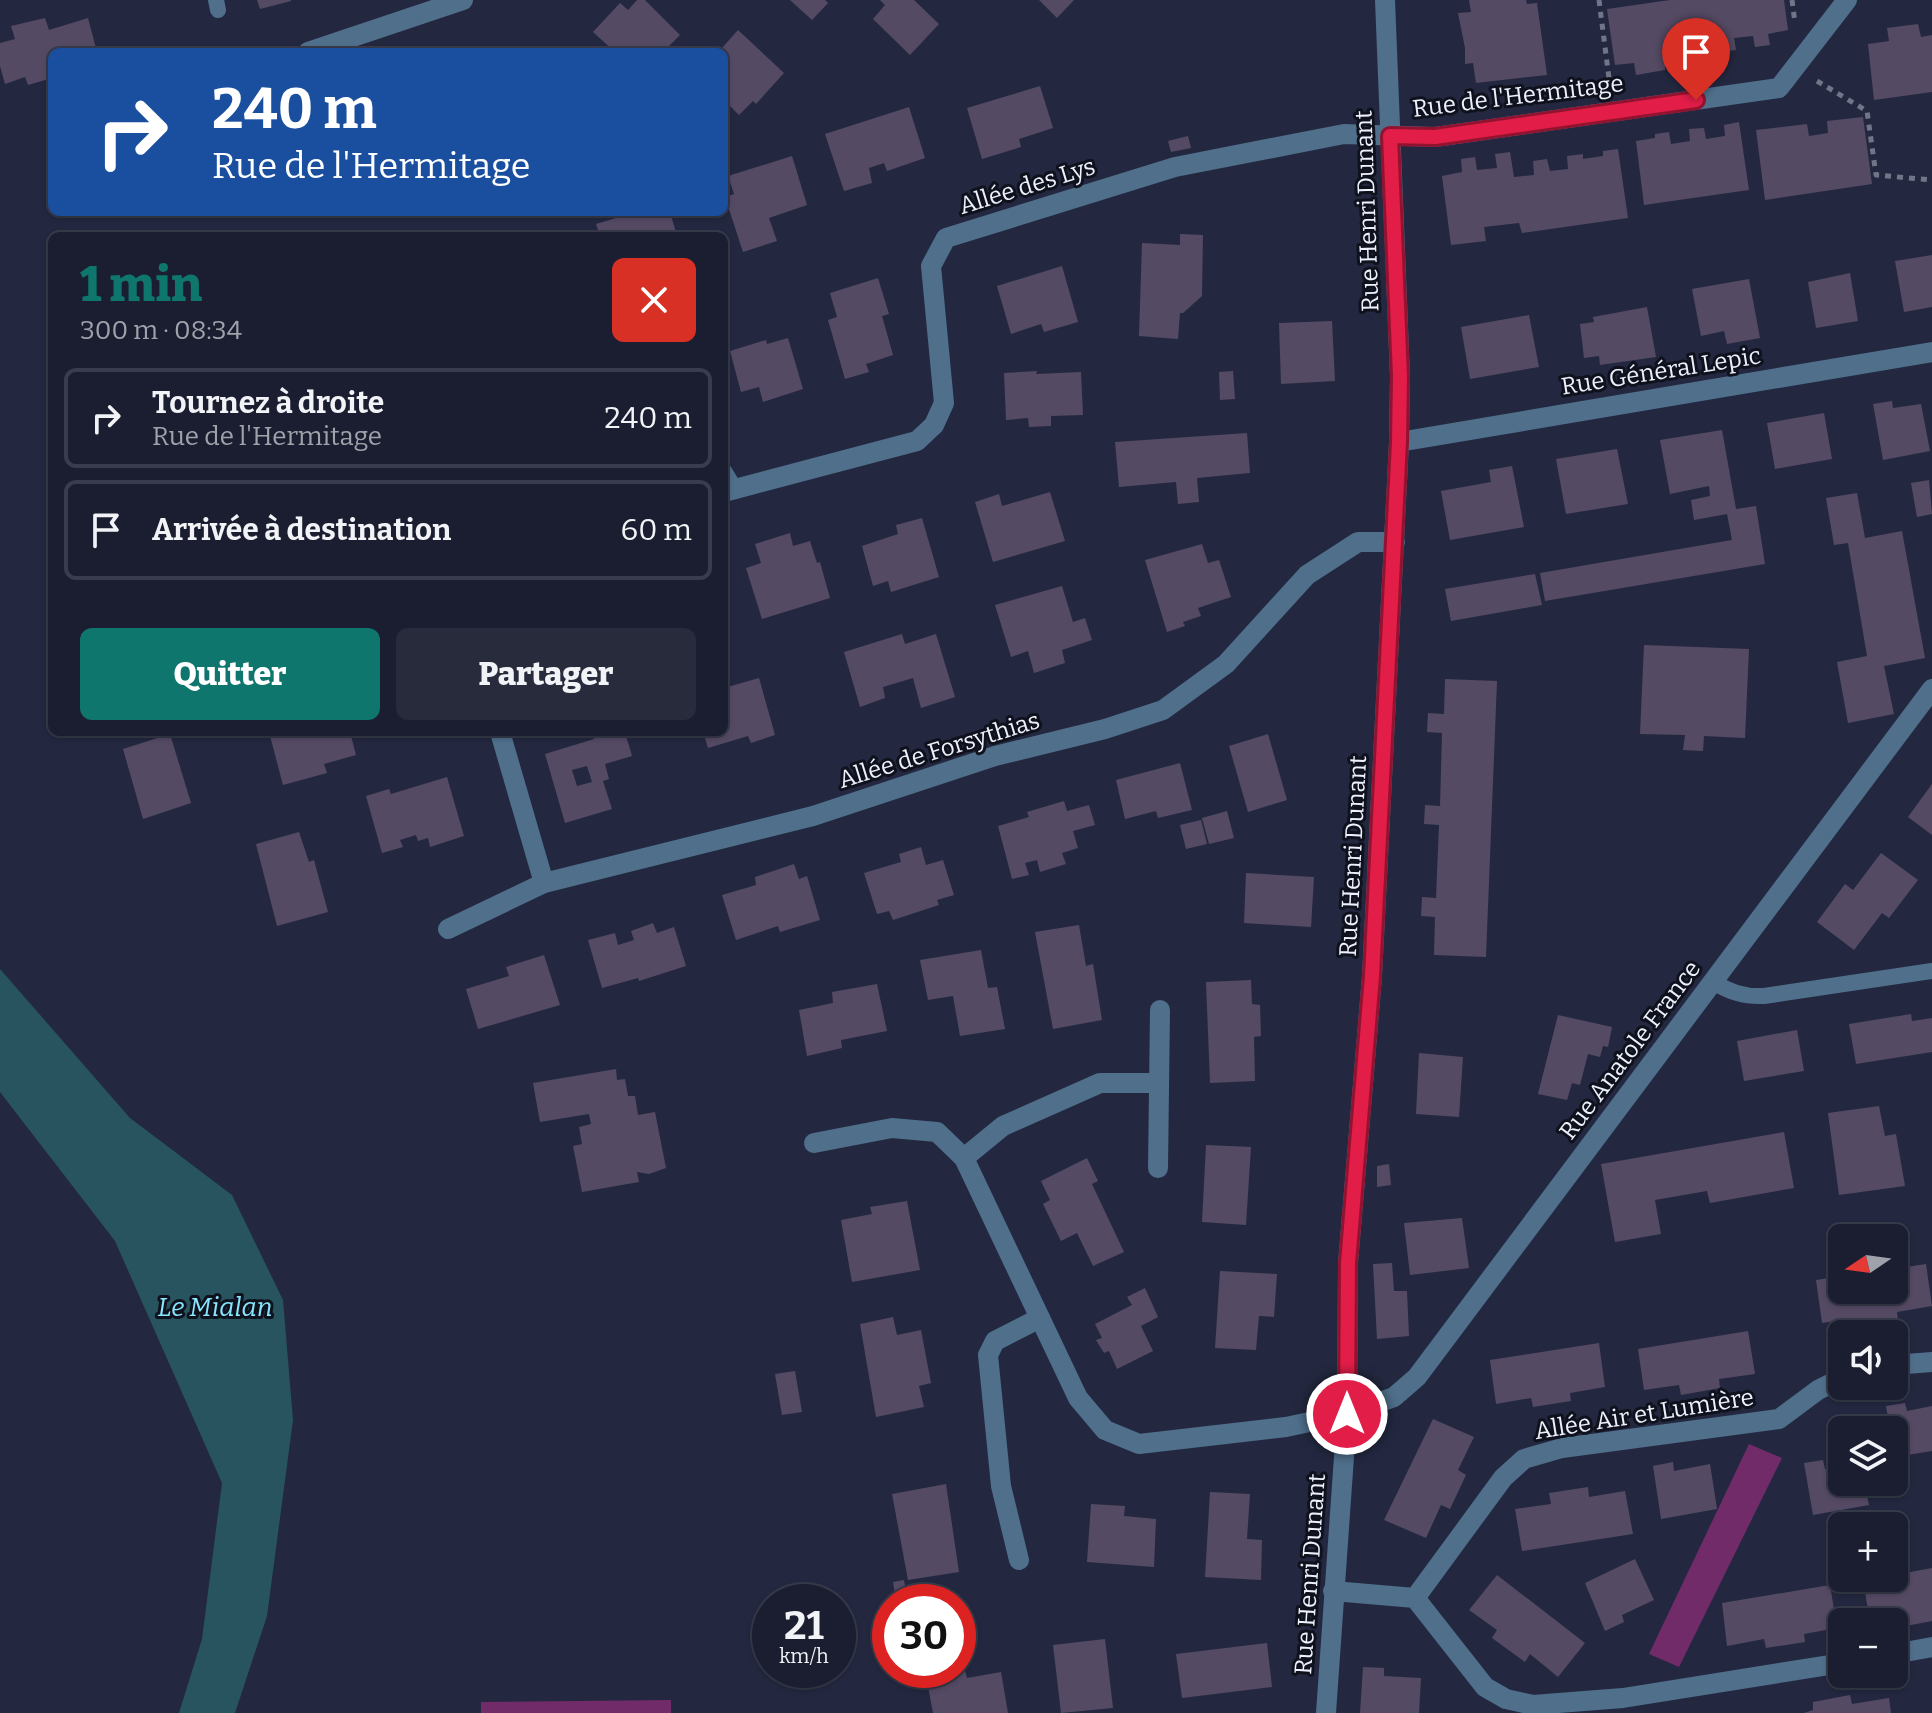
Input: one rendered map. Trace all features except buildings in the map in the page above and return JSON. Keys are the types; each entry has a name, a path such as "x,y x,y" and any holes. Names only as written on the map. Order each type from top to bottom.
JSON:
{"street":[{"path":"321,48 463,0"},
{"name":"Rue Henri Dunant","path":"1326,1713 1347,1414 1348,1263 1372,976 1399,442 1400,376 1385,0"},
{"name":"Rue de l'Hermitage","path":"1390,136 1435,137 1779,88 1847,0"},
{"name":"Allée des Lys","path":"728,484 917,441 934,425 944,403 931,266 946,238 1175,167 1344,134 1390,136"},
{"name":"Rue Général Lepic","path":"1399,442 1932,352"},
{"name":"Allée de Forsythias","path":"448,929 544,883 813,816 995,756 1105,729 1163,710 1226,664 1307,575 1358,542 1395,542"},
{"name":"Rue Anatole France","path":"964,1158 1078,1398 1105,1430 1139,1444 1286,1427 1347,1414 1394,1397 1417,1377 1932,689"},
{"path":"501,736 544,883"},
{"path":"1158,1168 1160,1010"},
{"path":"814,1143 892,1128 937,1132 964,1158 1003,1126 1100,1083 1158,1083"},
{"path":"1019,1560 1001,1486 988,1355 995,1341 1040,1318"},
{"path":"1908,1364 1932,1362"},
{"name":"Allée Air et Lumière","path":"1415,1598 1503,1478 1524,1459 1562,1448 1779,1419 1828,1385"},
{"path":"1333,1591 1415,1598 1485,1687 1506,1699 1533,1705 1623,1698 1828,1665"},
{"path":"1908,1651 1932,1647"}],"lane":[{"path":"1713,982 1731,992 1764,996 1932,971"}],"path":[{"path":"1599,0 1613,112"},
{"path":"1796,68 1867,111 1876,175 1932,180"}],"shaded area":[{"path":"1749,1444 1782,1458 1679,1667 1649,1654"},
{"path":"671,1700 671,1713 481,1713 481,1702"}],"water":[{"name":"Le Mialan","path":"0,969 130,1118 232,1195 283,1300 293,1420 267,1616 235,1713 179,1713 202,1639 222,1483 115,1241 0,1092"}],"route":[{"path":"1347,1414 1348,1263 1372,976 1399,442 1400,376 1390,136 1435,137 1696,100"}]}
